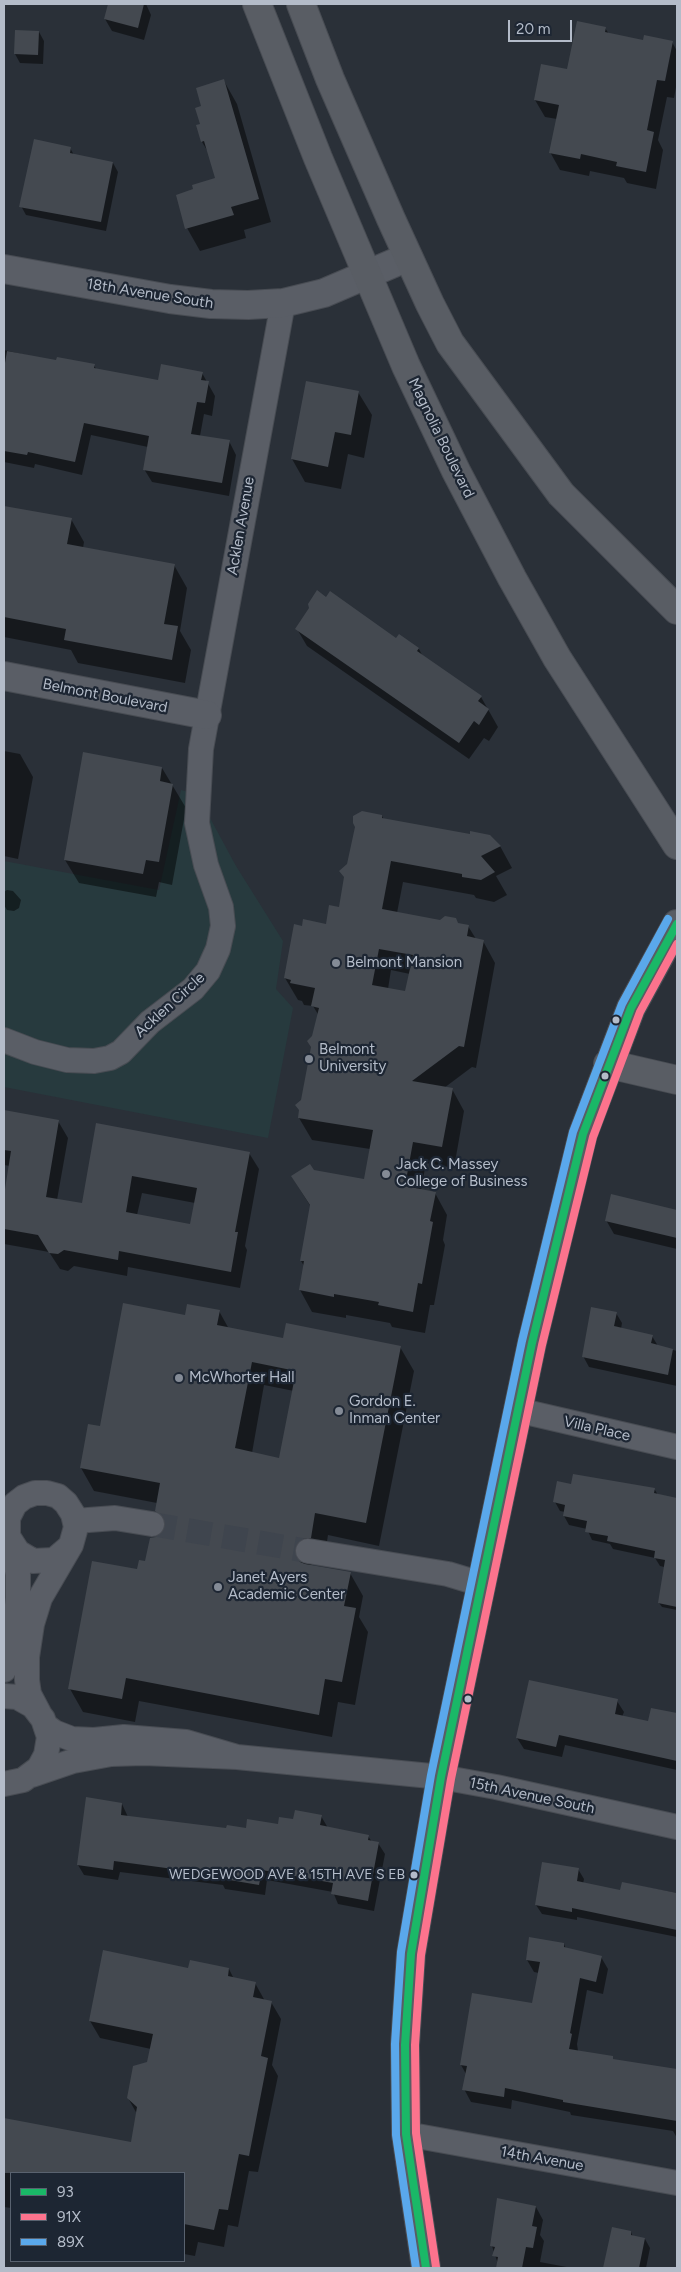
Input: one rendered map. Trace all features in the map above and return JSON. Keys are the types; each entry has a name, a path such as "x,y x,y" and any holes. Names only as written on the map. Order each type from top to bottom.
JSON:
{"main road":[{"name":"Magnolia Boulevard","path":"257,4 368,274 415,384 456,472 557,658 677,846"},
{"path":"301,4 330,80 408,257 450,343 561,494 677,610"},
{"path":"426,2268 406,2134 404,2045 411,1954 441,1777 517,1410 583,1134 608,1064 631,1008 677,924"},
{"path":"608,1064 677,1080"}],"street":[{"name":"18th Avenue South","path":"4,269 170,299 211,304 248,305 283,303 324,293 408,257"},
{"name":"Acklen Avenue","path":"201,748 283,303"},
{"name":"Belmont Boulevard","path":"4,676 207,715"},
{"name":"Acklen Circle","path":"4,1040 36,1052 67,1060 94,1062 110,1058 121,1052 150,1022 193,989 208,971 218,949 223,926 221,907 206,865 197,823 201,748"},
{"name":"Villa Place","path":"517,1410 677,1447"},
{"path":"4,1670 12,1644 18,1598 18,1574 7,1526 11,1511 24,1497 35,1493 47,1493 58,1496 66,1503 76,1521 76,1532 71,1545 40,1598 28,1644 26,1670 28,1692 43,1719 49,1737 46,1755 39,1768 20,1780 4,1799"},
{"path":"76,1521 114,1518 152,1524"},
{"path":"8,1534 10,1542 18,1552 33,1561 54,1560 66,1552 71,1545"},
{"path":"308,1551 448,1574 481,1584"},
{"name":"15th Avenue South","path":"4,1696 24,1700 54,1732 72,1739 94,1740 124,1737 186,1742 237,1757"},
{"name":"15th Avenue South","path":"20,1780 73,1761 111,1754 144,1753 237,1757 441,1777 677,1826"},
{"name":"14th Avenue","path":"406,2134 677,2183"}],"green space":[{"path":"181,790 197,794 236,866 283,941 276,989 293,1008 268,1138 4,1087 4,861 159,890"}],"building":[{"path":"108,4 144,4 138,28 104,19"},
{"path":"577,21 606,27 605,32 643,40 644,35 673,41 665,81 657,80 647,130 654,132 646,172 616,166 617,162 581,154 580,159 549,153 559,105 534,100 541,64 567,69"},
{"path":"15,30 39,31 38,55 14,54"},
{"path":"224,79 259,199 231,207 234,215 185,229 176,195 193,189 192,185 215,178 204,141 201,142 196,125 200,124 195,108 201,106 196,88"},
{"path":"34,139 71,147 70,153 113,162 101,222 19,207"},
{"path":"7,351 56,360 57,357 95,364 94,368 158,380 161,364 203,372 201,380 209,381 205,403 197,402 191,434 230,440 222,483 143,470 149,436 84,423 75,462 28,452 27,455 4,451 4,369"},
{"path":"306,381 359,391 351,435 335,432 328,467 291,459"},
{"path":"4,506 72,518 67,544 175,564 164,624 178,626 172,660 64,640 66,629 4,617"},
{"path":"317,590 326,597 330,591 396,638 399,634 419,648 417,651 482,696 478,701 489,709 479,725 474,721 459,743 295,629 309,608 308,604"},
{"path":"83,752 162,767 160,781 173,784 159,862 146,860 143,874 64,860"},
{"path":"362,811 382,815 382,818 470,834 470,831 490,835 501,846 481,856 495,872 481,880 462,877 462,874 391,861 382,909 440,920 445,916 456,918 458,923 469,925 467,936 484,940 464,1047 459,1046 412,1081 453,1088 442,1147 413,1142 405,1186 436,1192 430,1221 433,1222 422,1284 418,1283 413,1312 378,1305 379,1302 334,1294 334,1297 299,1290 304,1261 300,1261 310,1205 291,1176 310,1164 314,1170 364,1179 373,1130 298,1118 299,1110 295,1105 301,1100 311,1047 307,1041 312,1036 319,1008 311,1006 315,988 290,983 291,980 284,978 294,924 302,926 303,919 326,924 329,905 339,907 344,877 339,871 347,864 355,827 353,816","holes":["379,949 413,955 405,991 372,985"]},
{"path":"4,1110 59,1120 46,1197 82,1203 96,1123 250,1152 235,1232 238,1232 231,1272 119,1251 118,1260 64,1250 58,1254 49,1253 38,1235 4,1229 4,1189 11,1151 4,1150","holes":["132,1176 197,1188 190,1224 126,1212"]},
{"path":"611,1194 677,1210 677,1238 605,1221"},
{"path":"123,1303 185,1315 187,1304 220,1310 217,1325 283,1338 286,1323 401,1346 366,1523 315,1513 311,1538 303,1538 297,1543 295,1548 295,1556 300,1562 351,1572 344,1606 356,1608 342,1682 325,1679 319,1715 126,1678 122,1699 68,1689 92,1561 137,1569 139,1560 145,1561 150,1538 162,1533 166,1526 165,1519 155,1511 160,1483 80,1468 88,1424 100,1426","holes":["252,1362 296,1371 279,1458 235,1448"]},
{"path":"591,1307 617,1312 614,1326 653,1335 651,1343 673,1349 668,1375 582,1357"},
{"path":"573,1474 655,1488 654,1493 677,1498 677,1607 658,1603 665,1560 654,1558 655,1551 607,1541 608,1536 585,1532 587,1521 563,1516 565,1505 553,1502 557,1481 571,1484"},
{"path":"529,1680 618,1699 615,1714 648,1721 651,1708 677,1713 677,1761 559,1735 556,1747 516,1738"},
{"path":"86,1797 122,1803 121,1815 226,1828 227,1825 246,1828 247,1819 278,1824 279,1817 293,1819 295,1810 322,1815 320,1825 369,1835 368,1840 379,1842 368,1901 331,1894 333,1883 262,1870 259,1885 218,1878 218,1875 114,1861 113,1870 77,1865"},
{"path":"542,1862 579,1868 577,1881 620,1890 622,1882 677,1893 677,1930 572,1908 572,1912 535,1905"},
{"path":"529,1937 564,1943 564,1947 602,1956 596,1982 580,1978 569,2049 613,2056 613,2059 677,2069 677,2121 563,2102 563,2100 505,2088 504,2097 462,2090 467,2066 460,2065 472,1993 532,2003 540,1962 526,1960"},
{"path":"103,1950 188,1968 190,1960 229,1968 228,1976 256,1982 253,1997 272,2001 261,2056 268,2058 249,2156 239,2154 228,2210 219,2209 214,2230 185,2224 185,2172 4,2173 4,2118 131,2142 137,2107 127,2098 133,2066 147,2062 153,2034 89,2021"},
{"path":"497,2198 536,2206 532,2226 537,2227 533,2248 526,2247 522,2268 496,2268 498,2257 492,2256 495,2247 490,2246"},
{"path":"612,2227 631,2231 631,2235 645,2238 639,2268 603,2268"}],"tunnel":[{"path":"152,1524 308,1551"}],"transit line":[{"name":"89X","path":"416,2268 396,2135 395,2044 401,1952 431,1775 522,1341 573,1132 622,1004 668,919"},
{"name":"93","path":"426,2268 406,2134 405,2045 411,1954 441,1777 532,1343 583,1134 631,1008 677,924"},
{"name":"91X","path":"436,2267 416,2133 415,2045 421,1955 451,1779 542,1345 593,1137 640,1012 677,944"}],"place":[{"name":"Belmont Mansion","path":"336,963"},
{"name":"Belmont University","path":"309,1059"},
{"name":"Jack C. Massey College of Business","path":"386,1174"},
{"name":"McWhorter Hall","path":"179,1378"},
{"name":"Gordon E. Inman Center","path":"339,1411"},
{"name":"Janet Ayers Academic Center","path":"218,1587"},
{"name":"WEDGEWOOD AVE & 15TH AVE S EB","path":"414,1875"}]}
